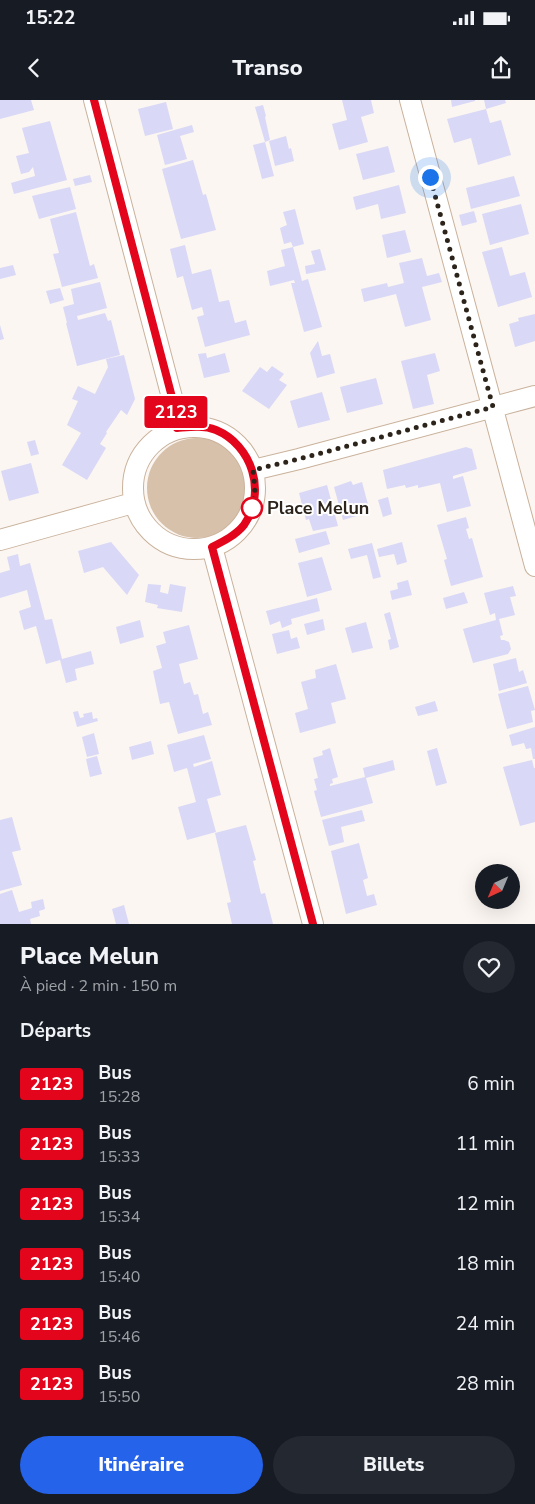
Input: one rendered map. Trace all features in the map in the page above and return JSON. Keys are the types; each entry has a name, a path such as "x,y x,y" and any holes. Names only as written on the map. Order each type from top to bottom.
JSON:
{"street":[{"path":"94,100 176,412 177,428"},
{"path":"410,100 535,566"},
{"path":"253,470 535,396"},
{"path":"196,426 215,430 231,439 244,453 253,470 254,498 252,508 244,525 230,538 212,547 195,550 178,548 162,541 148,530 133,503 132,480 137,463 147,448 160,436 177,428 196,426"},
{"path":"0,540 133,503"},
{"path":"212,547 313,924"}],"shaded area":[{"path":"197,438 207,439 225,446 239,460 246,478 246,498 239,516 225,530 207,537 197,538 187,537 169,530 155,516 148,498 147,488 148,478 155,460 169,446 187,439"}],"building":[{"path":"0,100 31,100 34,110 0,119"},
{"path":"342,100 371,100 374,113 361,117 368,142 339,150 332,124 347,120"},
{"path":"451,100 475,100 475,101 452,107"},
{"path":"484,100 505,100 506,103 486,109"},
{"path":"166,102 173,129 145,136 138,109"},
{"path":"263,105 270,140 265,142 255,107"},
{"path":"486,109 490,123 501,120 511,155 478,165 471,138 454,143 447,119"},
{"path":"50,121 67,180 14,194 11,183 35,176 33,167 29,172 21,174 16,156 29,153 22,128"},
{"path":"192,125 194,132 180,136 187,159 165,165 157,135"},
{"path":"286,136 294,161 275,166 269,141"},
{"path":"265,142 274,176 262,179 253,145"},
{"path":"388,146 395,172 363,180 356,154"},
{"path":"193,160 203,195 206,194 216,230 181,239 162,169"},
{"path":"90,175 92,182 75,186 73,179"},
{"path":"514,176 520,196 471,209 466,188"},
{"path":"399,185 406,213 381,219 378,204 356,210 353,197"},
{"path":"70,187 76,209 39,219 32,196"},
{"path":"521,204 529,234 490,245 482,214"},
{"path":"295,209 304,244 293,247 291,242 284,244 280,228 287,225 283,212"},
{"path":"474,211 477,222 462,226 459,215"},
{"path":"76,212 90,266 94,264 98,278 62,287 53,254 59,253 50,219"},
{"path":"405,230 411,252 387,258 382,235"},
{"path":"185,245 192,274 211,269 219,302 229,300 235,323 246,320 250,335 205,347 197,317 204,315 202,307 192,310 183,276 177,278 170,249"},
{"path":"293,247 302,281 308,279 322,327 304,332 291,283 295,283 294,280 270,286 267,271 285,266 281,250"},
{"path":"502,247 510,276 525,272 532,297 498,307 482,252"},
{"path":"320,249 326,270 306,274 305,266 315,264 311,251"},
{"path":"422,258 427,276 439,273 442,282 422,287 431,320 405,327 396,294 364,302 361,289 387,283 388,287 404,283 399,263"},
{"path":"13,265 16,275 0,279 0,268"},
{"path":"100,282 107,308 77,316 78,320 105,313 108,321 111,320 120,355 77,366 63,307 74,304 71,289"},
{"path":"60,288 64,300 50,304 46,291"},
{"path":"535,314 535,341 515,347 509,324 519,321 518,318"},
{"path":"0,325 4,339 0,340"},
{"path":"318,341 322,356 330,354 335,373 317,378 310,353"},
{"path":"206,353 207,358 225,353 230,372 204,378 198,354"},
{"path":"435,353 440,371 427,375 434,404 413,409 401,361"},
{"path":"124,355 135,399 127,415 121,410 106,432 100,444 106,448 87,480 62,465 81,433 67,425 78,401 72,399 78,386 95,394 108,367 106,359"},
{"path":"272,366 284,374 279,380 287,385 269,409 242,391 260,367 267,372"},
{"path":"376,378 383,404 347,413 340,387"},
{"path":"322,392 330,420 298,428 290,401"},
{"path":"35,440 39,454 31,456 27,442"},
{"path":"466,447 472,449 477,469 453,476 453,479 463,476 471,506 447,512 440,483 418,488 418,485 406,488 405,485 387,489 383,470"},
{"path":"31,463 39,493 9,501 1,471"},
{"path":"351,481 353,485 362,482 370,512 343,520 334,487"},
{"path":"327,485 338,526 313,531 309,519 306,520 299,493"},
{"path":"388,497 392,514 383,517 378,500"},
{"path":"466,517 469,528 466,529 469,539 472,538 483,577 451,586 444,560 447,559 437,525"},
{"path":"326,531 330,544 299,553 295,539"},
{"path":"111,542 139,575 127,595 103,567 84,573 78,551"},
{"path":"402,542 407,562 397,565 394,554 379,557 377,549"},
{"path":"372,543 381,577 373,579 367,555 351,559 348,549"},
{"path":"18,554 20,566 30,563 45,620 52,619 62,659 91,651 94,664 75,669 77,680 66,683 60,660 46,664 36,626 24,630 19,611 31,607 27,590 0,598 0,573 10,570 7,557"},
{"path":"322,557 332,590 307,597 298,563"},
{"path":"408,580 412,595 392,600 390,591 398,589 397,583"},
{"path":"148,584 161,585 160,592 168,594 170,584 186,587 182,612 157,608 158,605 145,602"},
{"path":"513,586 516,596 510,597 515,615 499,619 503,635 500,636 501,640 509,642 511,649 508,654 473,663 463,629 496,620 495,613 490,615 484,593"},
{"path":"464,592 468,603 446,609 443,598"},
{"path":"317,598 320,611 291,619 292,624 282,628 280,621 270,625 266,611"},
{"path":"390,612 399,647 390,650 388,640 391,639 384,614"},
{"path":"323,619 325,630 307,635 304,624"},
{"path":"140,620 144,637 120,644 116,627"},
{"path":"366,622 373,648 352,653 345,628"},
{"path":"189,625 198,659 179,664 184,684 190,682 194,695 198,694 203,714 208,712 212,725 178,734 169,702 160,704 153,671 162,668 156,646 166,643 163,632"},
{"path":"289,630 291,639 297,637 300,648 277,654 272,634"},
{"path":"516,658 519,672 523,670 527,683 499,691 493,664"},
{"path":"336,664 346,699 331,703 336,723 300,733 295,713 308,709 301,682 316,678 315,670"},
{"path":"528,686 535,710 531,711 533,722 507,729 498,694"},
{"path":"435,701 438,711 418,716 415,707"},
{"path":"78,711 80,718 84,717 83,714 92,712 93,719 97,718 98,721 77,727 73,712"},
{"path":"535,727 535,759 533,759 531,748 526,749 524,743 512,746 509,735"},
{"path":"94,733 99,754 87,757 82,737"},
{"path":"204,735 211,759 193,764 194,767 212,761 221,795 207,799 216,832 187,840 178,807 196,802 187,768 174,772 167,745"},
{"path":"151,741 154,754 132,760 129,747"},
{"path":"330,748 338,777 332,779 333,783 330,786 365,777 363,768 393,760 395,770 366,778 373,803 321,817 314,791 317,790 314,779 318,778 313,758 323,755 322,751"},
{"path":"437,748 447,783 436,786 427,751"},
{"path":"97,756 102,774 90,777 86,759"},
{"path":"532,760 535,768 535,822 520,826 503,767"},
{"path":"362,810 365,821 341,827 344,842 329,846 322,820"},
{"path":"12,817 21,850 12,852 22,885 0,891 0,820"},
{"path":"246,825 256,860 253,861 261,894 265,893 273,924 232,924 227,903 231,902 215,833"},
{"path":"359,843 368,878 363,880 367,896 374,894 377,905 346,914 331,851"},
{"path":"12,890 19,912 32,908 31,902 43,899 45,909 39,911 40,916 30,919 31,924 0,924 0,894"},
{"path":"124,905 129,924 116,924 112,909"}],"bus line":[{"name":"2123","path":"94,100 176,412 177,428 196,426 215,430 231,439 244,453 253,470 255,489 252,508 244,525 230,538 212,547 313,924"}],"place":[{"name":"Place Melun","path":"252,508"}],"route":[{"path":"252,508 255,489 253,470 493,407 430,177"}]}
